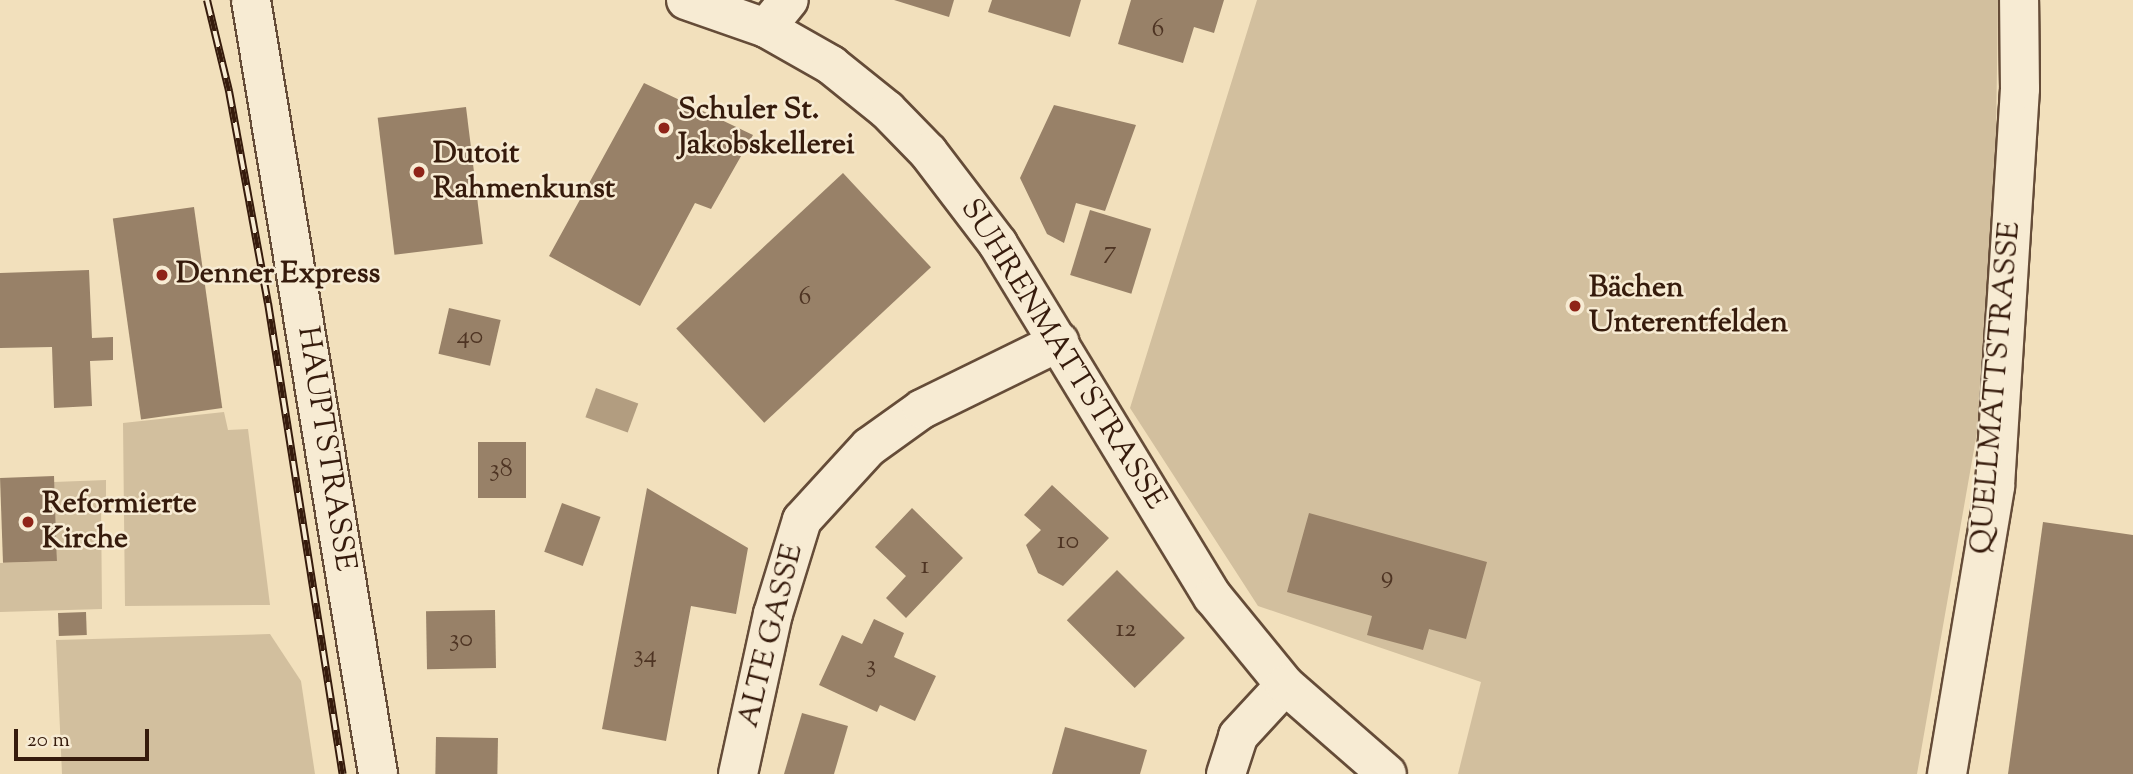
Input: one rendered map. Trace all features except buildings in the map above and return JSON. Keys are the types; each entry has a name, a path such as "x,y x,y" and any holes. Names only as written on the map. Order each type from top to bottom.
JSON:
{"street":[{"name":"HAUPTSTRASSE","path":"251,0 379,774"},
{"name":"SUHRENMATTSTRASSE","path":"686,0 777,14 831,65 887,110 928,152 998,244 1192,565 1285,685 1387,774"},
{"name":"QUELLMATTSTRASSE","path":"1947,774 1995,486 2021,89 2020,0"},
{"name":"ALTE GASSE","path":"738,774 773,614 802,520 869,447 922,410 1059,342"},
{"path":"1226,774 1238,736 1285,685"}],"shaded area":[{"name":"Bächen Unterentfelden","path":"1257,0 1998,0 1995,204 1979,421 1917,774 1458,774 1481,682 1258,606 1130,408"},
{"path":"596,388 638,403 628,433 585,417"},
{"path":"224,412 228,430 248,429 270,605 125,606 123,423"},
{"path":"106,480 106,499 101,500 102,609 0,612 0,563 57,561 54,482"},
{"path":"270,634 301,681 315,774 62,774 56,640"}],"railway":[{"path":"207,0 229,91 268,303 343,774"}],"place":[{"name":"Schuler St. Jakobskellerei","path":"664,128"},
{"name":"Dutoit Rahmenkunst","path":"419,172"},
{"name":"Denner Express","path":"162,275"},
{"name":"Bächen Unterentfelden","path":"1575,306"},
{"name":"Reformierte Kirche","path":"28,522"}]}
